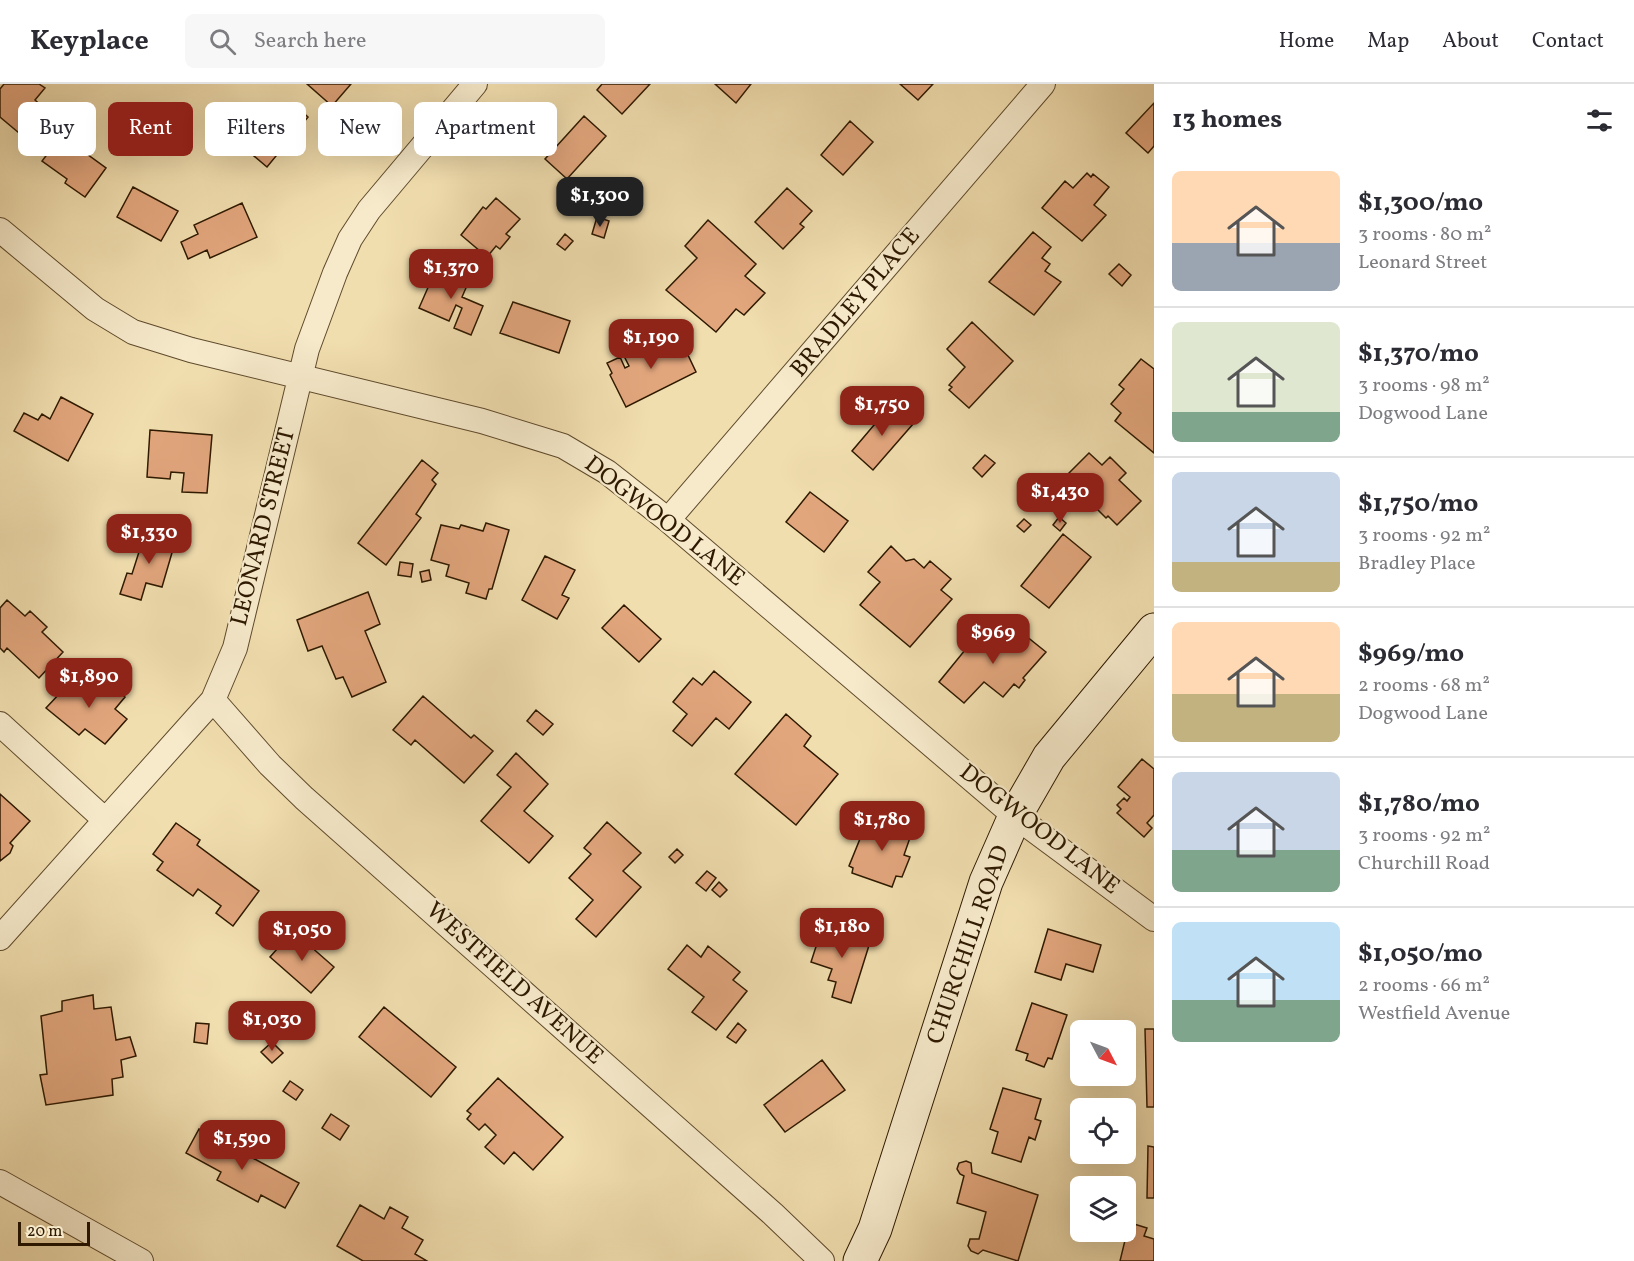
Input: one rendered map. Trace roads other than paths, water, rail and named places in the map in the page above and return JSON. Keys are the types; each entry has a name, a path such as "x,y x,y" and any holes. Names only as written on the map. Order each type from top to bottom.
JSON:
{"street":[{"name":"LEONARD STREET","path":"0,938 104,819 213,700 235,648 307,349 350,239 391,182 475,84"},
{"name":"BRADLEY PLACE","path":"668,520 1043,84"},
{"name":"DOGWOOD LANE","path":"0,230 95,309 133,332 191,350 482,421 563,446 607,472 668,520 1015,816 1154,919"},
{"name":"CHURCHILL ROAD","path":"860,1261 879,1219 986,882 1015,816 1049,757 1154,630"},
{"name":"WESTFIELD AVENUE","path":"213,700 270,765 304,798 773,1214 822,1261"},
{"path":"0,724 104,819"},
{"path":"0,1182 141,1261"}]}
